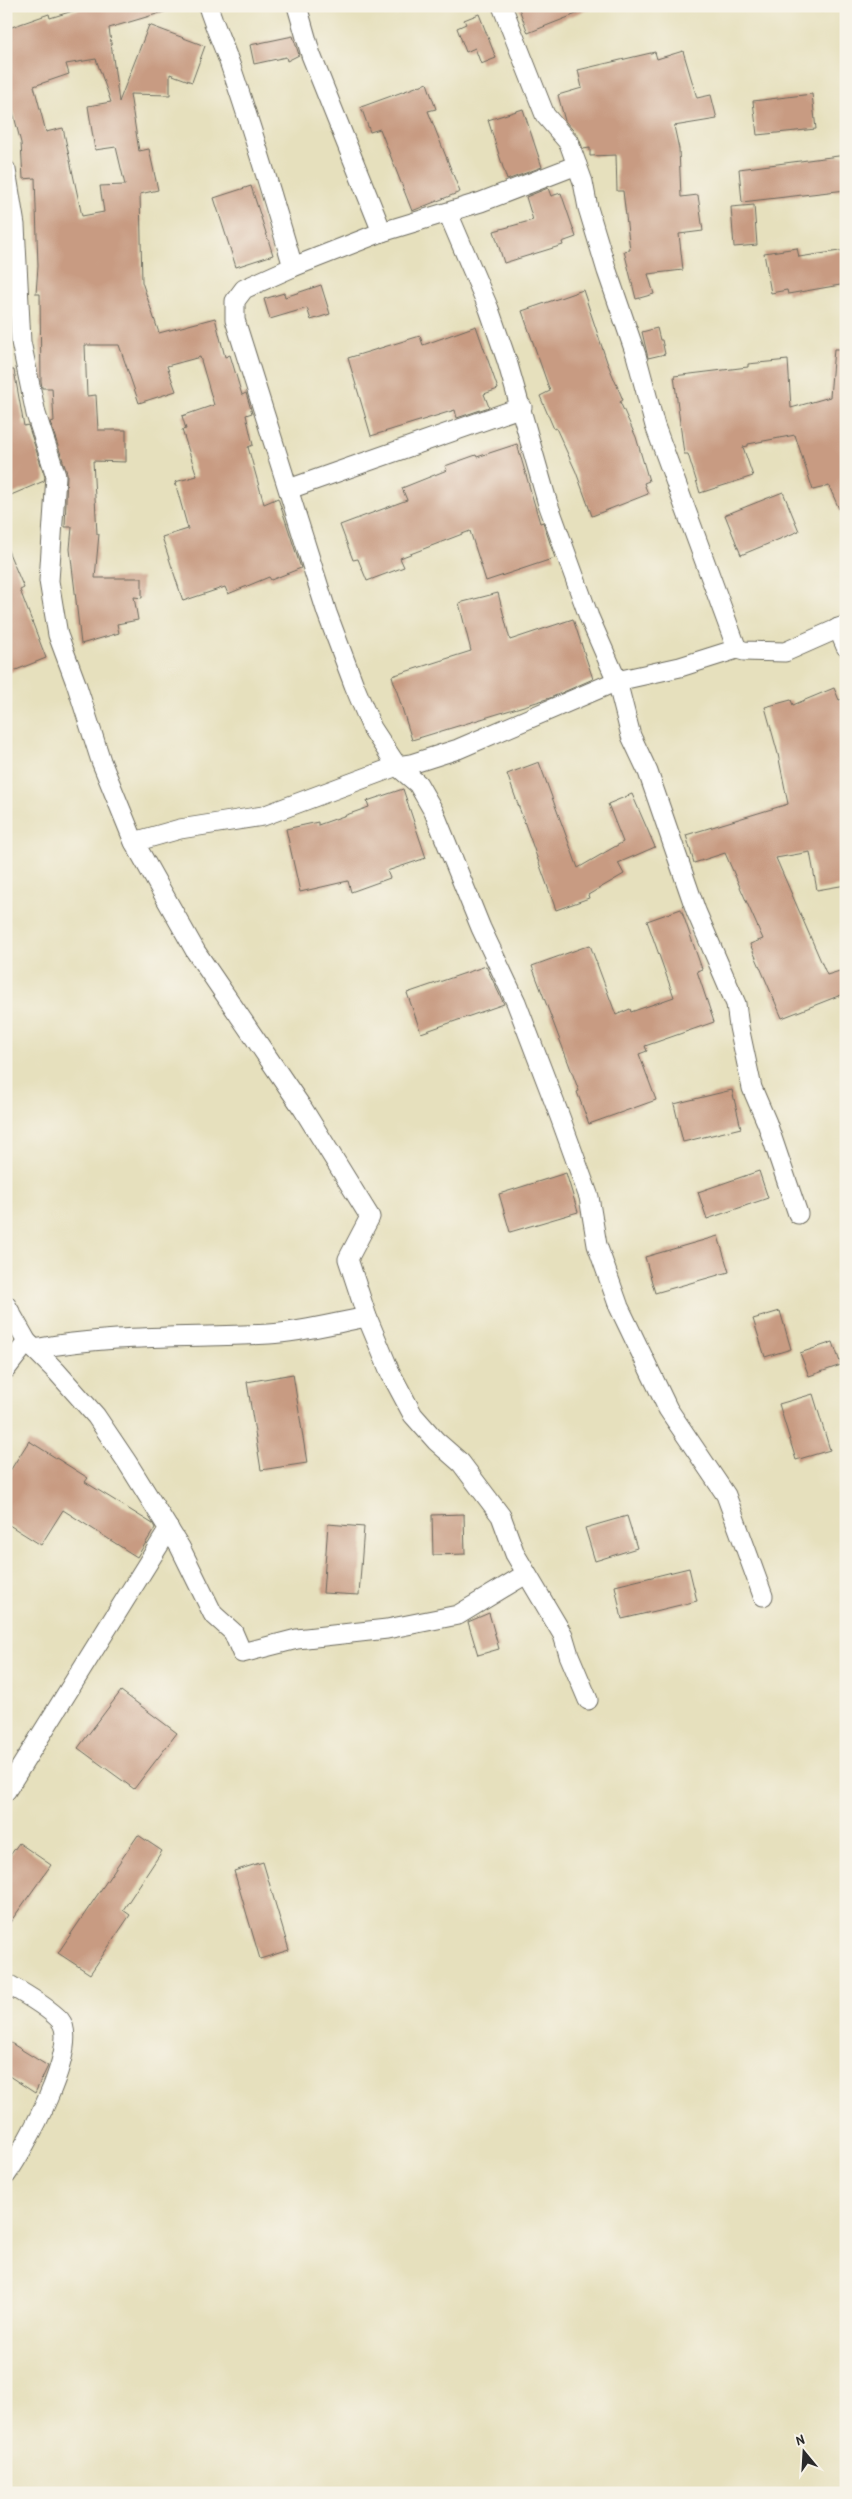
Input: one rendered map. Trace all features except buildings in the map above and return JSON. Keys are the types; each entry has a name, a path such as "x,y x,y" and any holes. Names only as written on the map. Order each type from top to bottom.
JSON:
{"street":[{"path":"208,6 267,175 293,267"},
{"path":"297,6 311,55 382,232"},
{"path":"502,6 545,115 564,135 577,165 607,271 636,355 655,426 737,649"},
{"path":"577,165 481,202 382,232 293,267 244,289 235,301 235,320 240,341 289,489 327,613 354,685 372,728 397,766 418,784 434,812 481,928 516,1002 589,1197 596,1245 619,1306 668,1409 726,1496 763,1596"},
{"path":"6,170 15,225 14,342 56,476 50,581 58,635 78,686 101,761 134,842 196,952 303,1109 370,1217 348,1259 367,1317 390,1372 413,1415 436,1441 461,1463 500,1516 515,1554 563,1635 569,1655 588,1700"},
{"path":"448,213 489,309 522,408 548,501 589,617 617,681 631,736 648,772 696,911 736,1004 752,1088 767,1123 798,1214"},
{"path":"289,489 522,408"},
{"path":"134,842 180,829 263,816 397,766 411,764 458,749 617,681 680,667 737,649 744,651 785,652 842,627 846,647"},
{"path":"6,1305 27,1342 34,1349 63,1343 128,1338 272,1334 367,1317"},
{"path":"6,1369 27,1342"},
{"path":"27,1342 96,1416 169,1529 202,1588 213,1614 233,1632 242,1653 297,1640 387,1629 458,1615 526,1574"},
{"path":"6,1791 169,1529"},
{"path":"6,1983 61,2021 67,2040 61,2066 42,2109 6,2175"}]}
